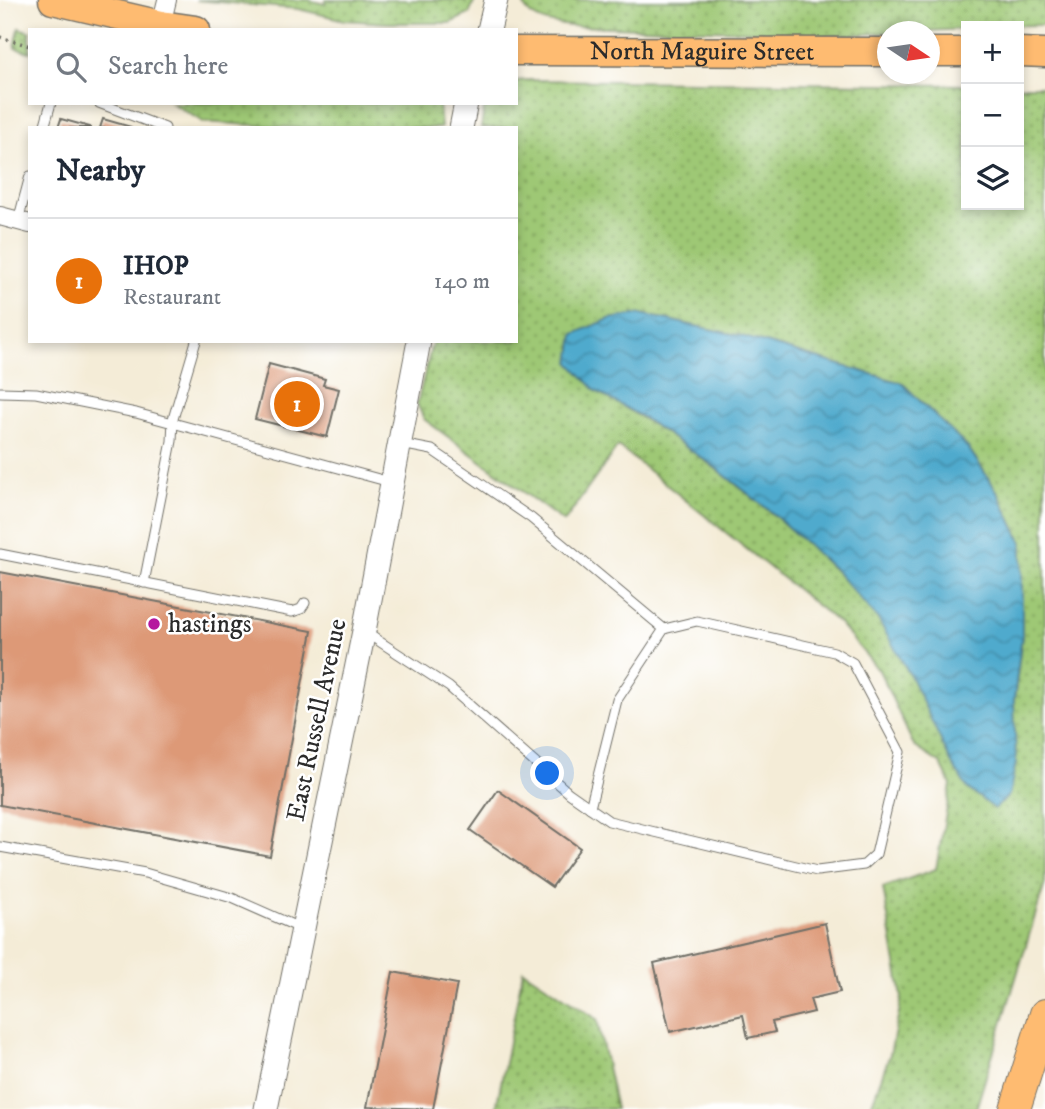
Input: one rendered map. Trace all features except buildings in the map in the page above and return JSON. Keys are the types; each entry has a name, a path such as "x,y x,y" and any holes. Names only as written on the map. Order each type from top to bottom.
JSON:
{"highway":[{"path":"1015,1109 1045,1014"}],"main road":[{"path":"53,0 164,12 192,28"},
{"name":"North Maguire Street","path":"518,51 877,52"},
{"path":"940,52 961,52"},
{"path":"1024,52 1045,53"}],"street":[{"path":"489,28 496,0"},
{"path":"461,126 466,105"},
{"path":"0,216 24,223"},
{"name":"East Russell Avenue","path":"266,1109 364,631 419,343"}],"lane":[{"path":"45,126 50,105"},
{"path":"104,105 160,126"},
{"path":"24,223 28,189"},
{"path":"144,583 172,441 173,422 195,343"},
{"path":"0,392 36,393 173,422 392,482"},
{"path":"399,443 432,450 531,518 664,629"},
{"path":"0,554 292,612 301,609 305,603"},
{"path":"364,631 449,687 510,744 569,793 590,808 609,821 817,872 864,864 876,854 900,752 853,663 834,652 697,621 664,629 617,700 590,808"},
{"path":"0,847 145,873 232,898 304,930"}],"path":[{"path":"0,37 28,45"}],"green space":[{"path":"196,0 309,0 325,4 326,0 475,0 469,14 450,23 387,23 344,20 298,9"},
{"path":"522,0 1045,0 1045,25 1024,25 1024,21 961,21 961,29 940,30 940,21 877,21 877,34 828,36 571,26 542,20 529,13"},
{"path":"19,28 28,31 28,51 15,48"},
{"path":"518,81 961,85 961,210 1024,210 1024,86 1045,86 1045,883 976,1109 870,1109 890,1054 902,998 883,888 936,869 951,785 941,764 914,746 880,672 840,624 618,446 564,522 424,419 417,404 432,343 518,343 518,126 481,126 485,105 518,105","holes":["641,314 741,336 902,383 969,449 997,491 1022,543 1022,635 1014,700 910,675 871,609 808,545 706,462 596,391"]},
{"path":"175,105 439,105 441,126 266,126 203,122"},
{"path":"523,970 597,1019 616,1109 496,1109"}],"water":[{"path":"641,314 741,336 902,383 969,449 997,491 1022,543 1022,635 1014,700 1016,763 1009,795 995,809 968,789 951,762 910,675 878,619 834,569 771,512 712,465 642,417 596,391 570,363 574,334 609,319"}],"place":[{"name":"IHOP","path":"297,404"},
{"name":"hastings","path":"154,624"}]}
